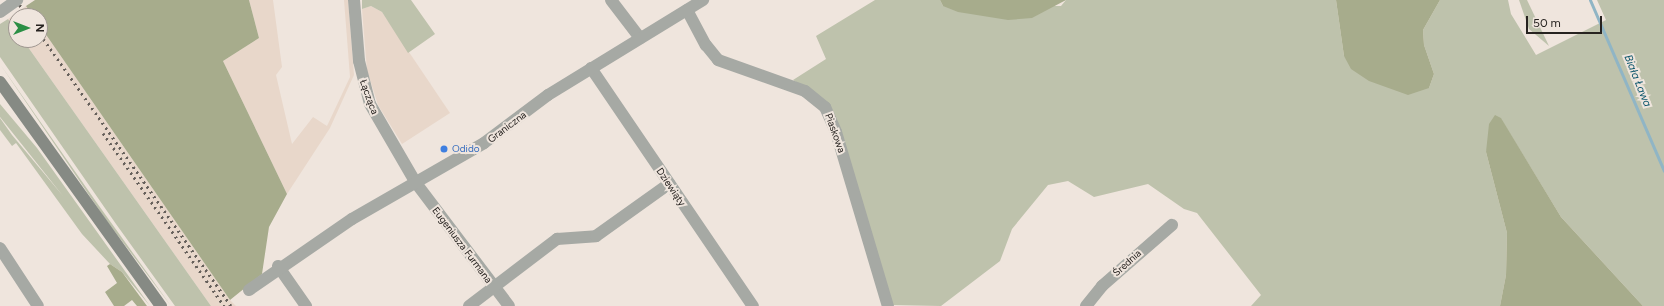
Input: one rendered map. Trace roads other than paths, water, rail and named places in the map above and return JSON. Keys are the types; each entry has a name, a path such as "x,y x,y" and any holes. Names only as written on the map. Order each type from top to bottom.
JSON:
{"street":[{"path":"0,12 17,0"},
{"name":"Łącząca","path":"354,0 359,61 370,104 416,183"},
{"path":"611,0 640,38"},
{"name":"Graniczna","path":"248,290 278,266 352,218 484,143 591,68 703,0"},
{"name":"Piaskowa","path":"687,10 706,45 718,60 805,91 825,107 836,132 888,306"},
{"name":"Dziewiąty","path":"591,68 753,306"},
{"path":"0,82 161,306"},
{"name":"Eugeniusza Furmana","path":"416,183 509,306"},
{"path":"469,306 493,286 557,239 596,236 669,184"},
{"name":"Średnia","path":"1086,306 1102,286 1172,225"},
{"path":"0,248 38,306"},
{"path":"278,266 306,306"}],"waterway":[{"name":"Biała Ława","path":"1590,0 1664,171"}],"railway":[{"path":"16,0 22,8"},
{"path":"48,45 231,306"},
{"path":"103,133 224,306"}],"place":[{"name":"Odido","path":"444,149"}]}
